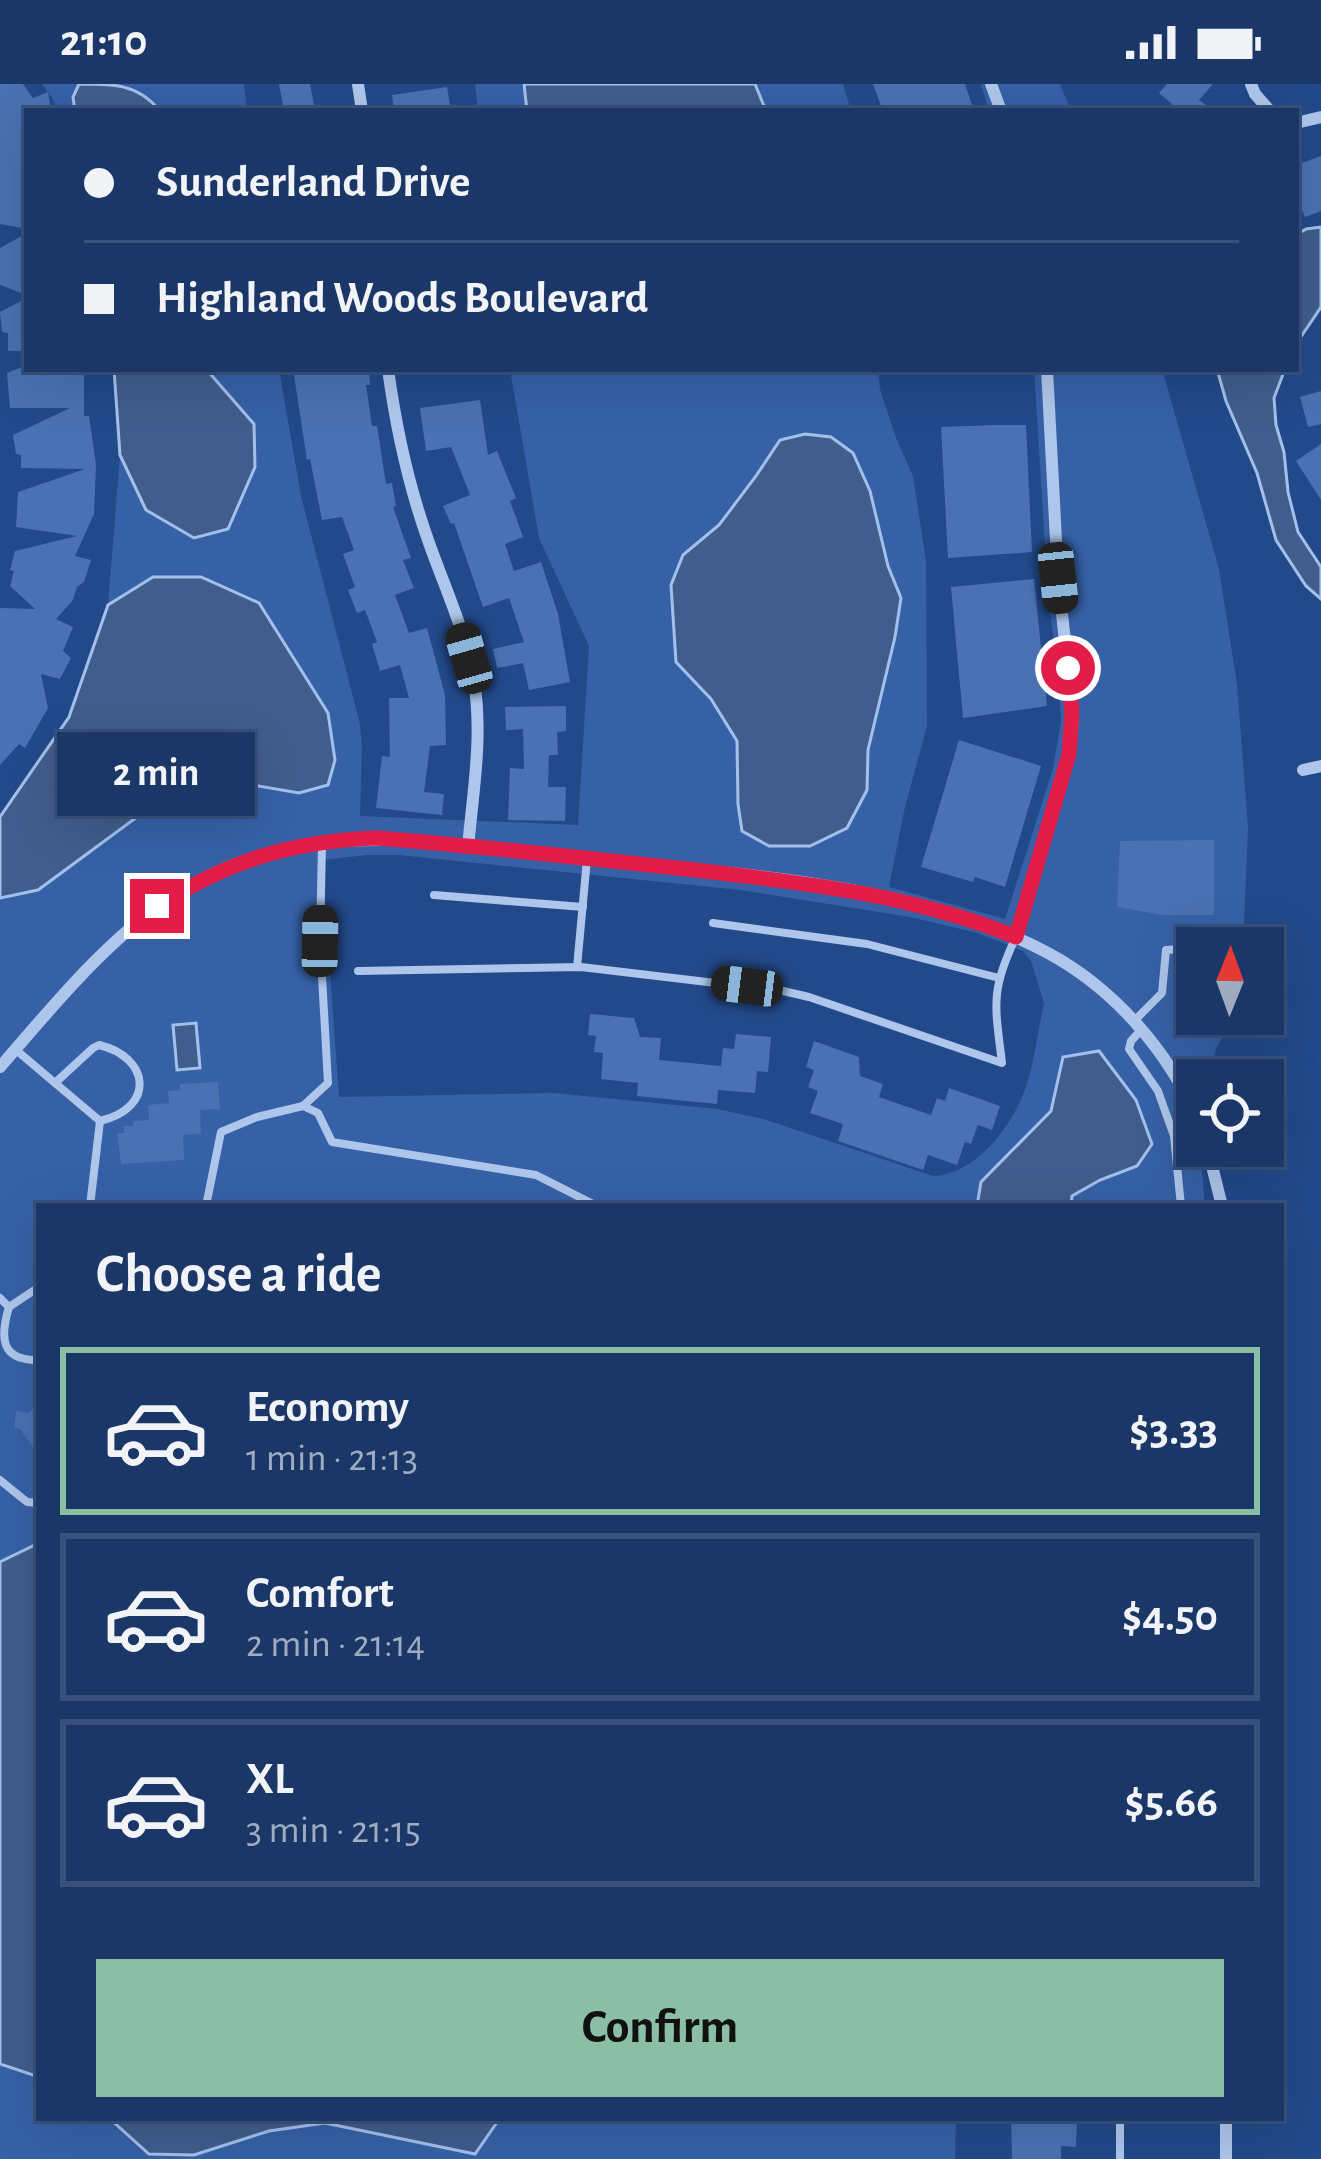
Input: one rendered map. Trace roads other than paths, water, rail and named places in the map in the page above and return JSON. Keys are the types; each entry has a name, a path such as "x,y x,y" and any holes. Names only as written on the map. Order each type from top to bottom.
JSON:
{"street":[{"path":"388,372 413,496 474,682 477,755 468,847"},
{"path":"1016,937 1072,733 1047,372"},
{"path":"1303,770 1321,766"},
{"path":"0,1067 105,951 157,906 196,881 291,847 376,838 772,878 972,920 1065,963 1112,1000 1176,1078"},
{"path":"1213,1167 1221,1203"},
{"path":"1226,2121 1226,2159"}],"lane":[{"path":"207,1203 221,1132 303,1106 328,1083 320,941 322,842"},
{"path":"578,967 587,859"},
{"path":"434,895 583,907"},
{"path":"713,923 867,944 999,978"},
{"path":"358,970 578,967 783,991 1002,1064 994,998 1016,937"},
{"path":"1176,949 1166,950 1162,993 1137,1026 1129,1049 1158,1091 1174,1136 1181,1203"},
{"path":"55,1083 92,1048 115,1049 134,1069 141,1088 139,1097 118,1115 100,1121"},
{"path":"16,1050 100,1121"},
{"path":"303,1106 318,1114 332,1142 536,1175 591,1203"},
{"path":"90,1203 100,1121"},
{"path":"36,1289 9,1307 2,1329 8,1349 26,1360 36,1360"},
{"path":"0,1298 9,1307"},
{"path":"0,1480 27,1502 36,1503"},
{"path":"1120,2121 1120,2159"}]}
